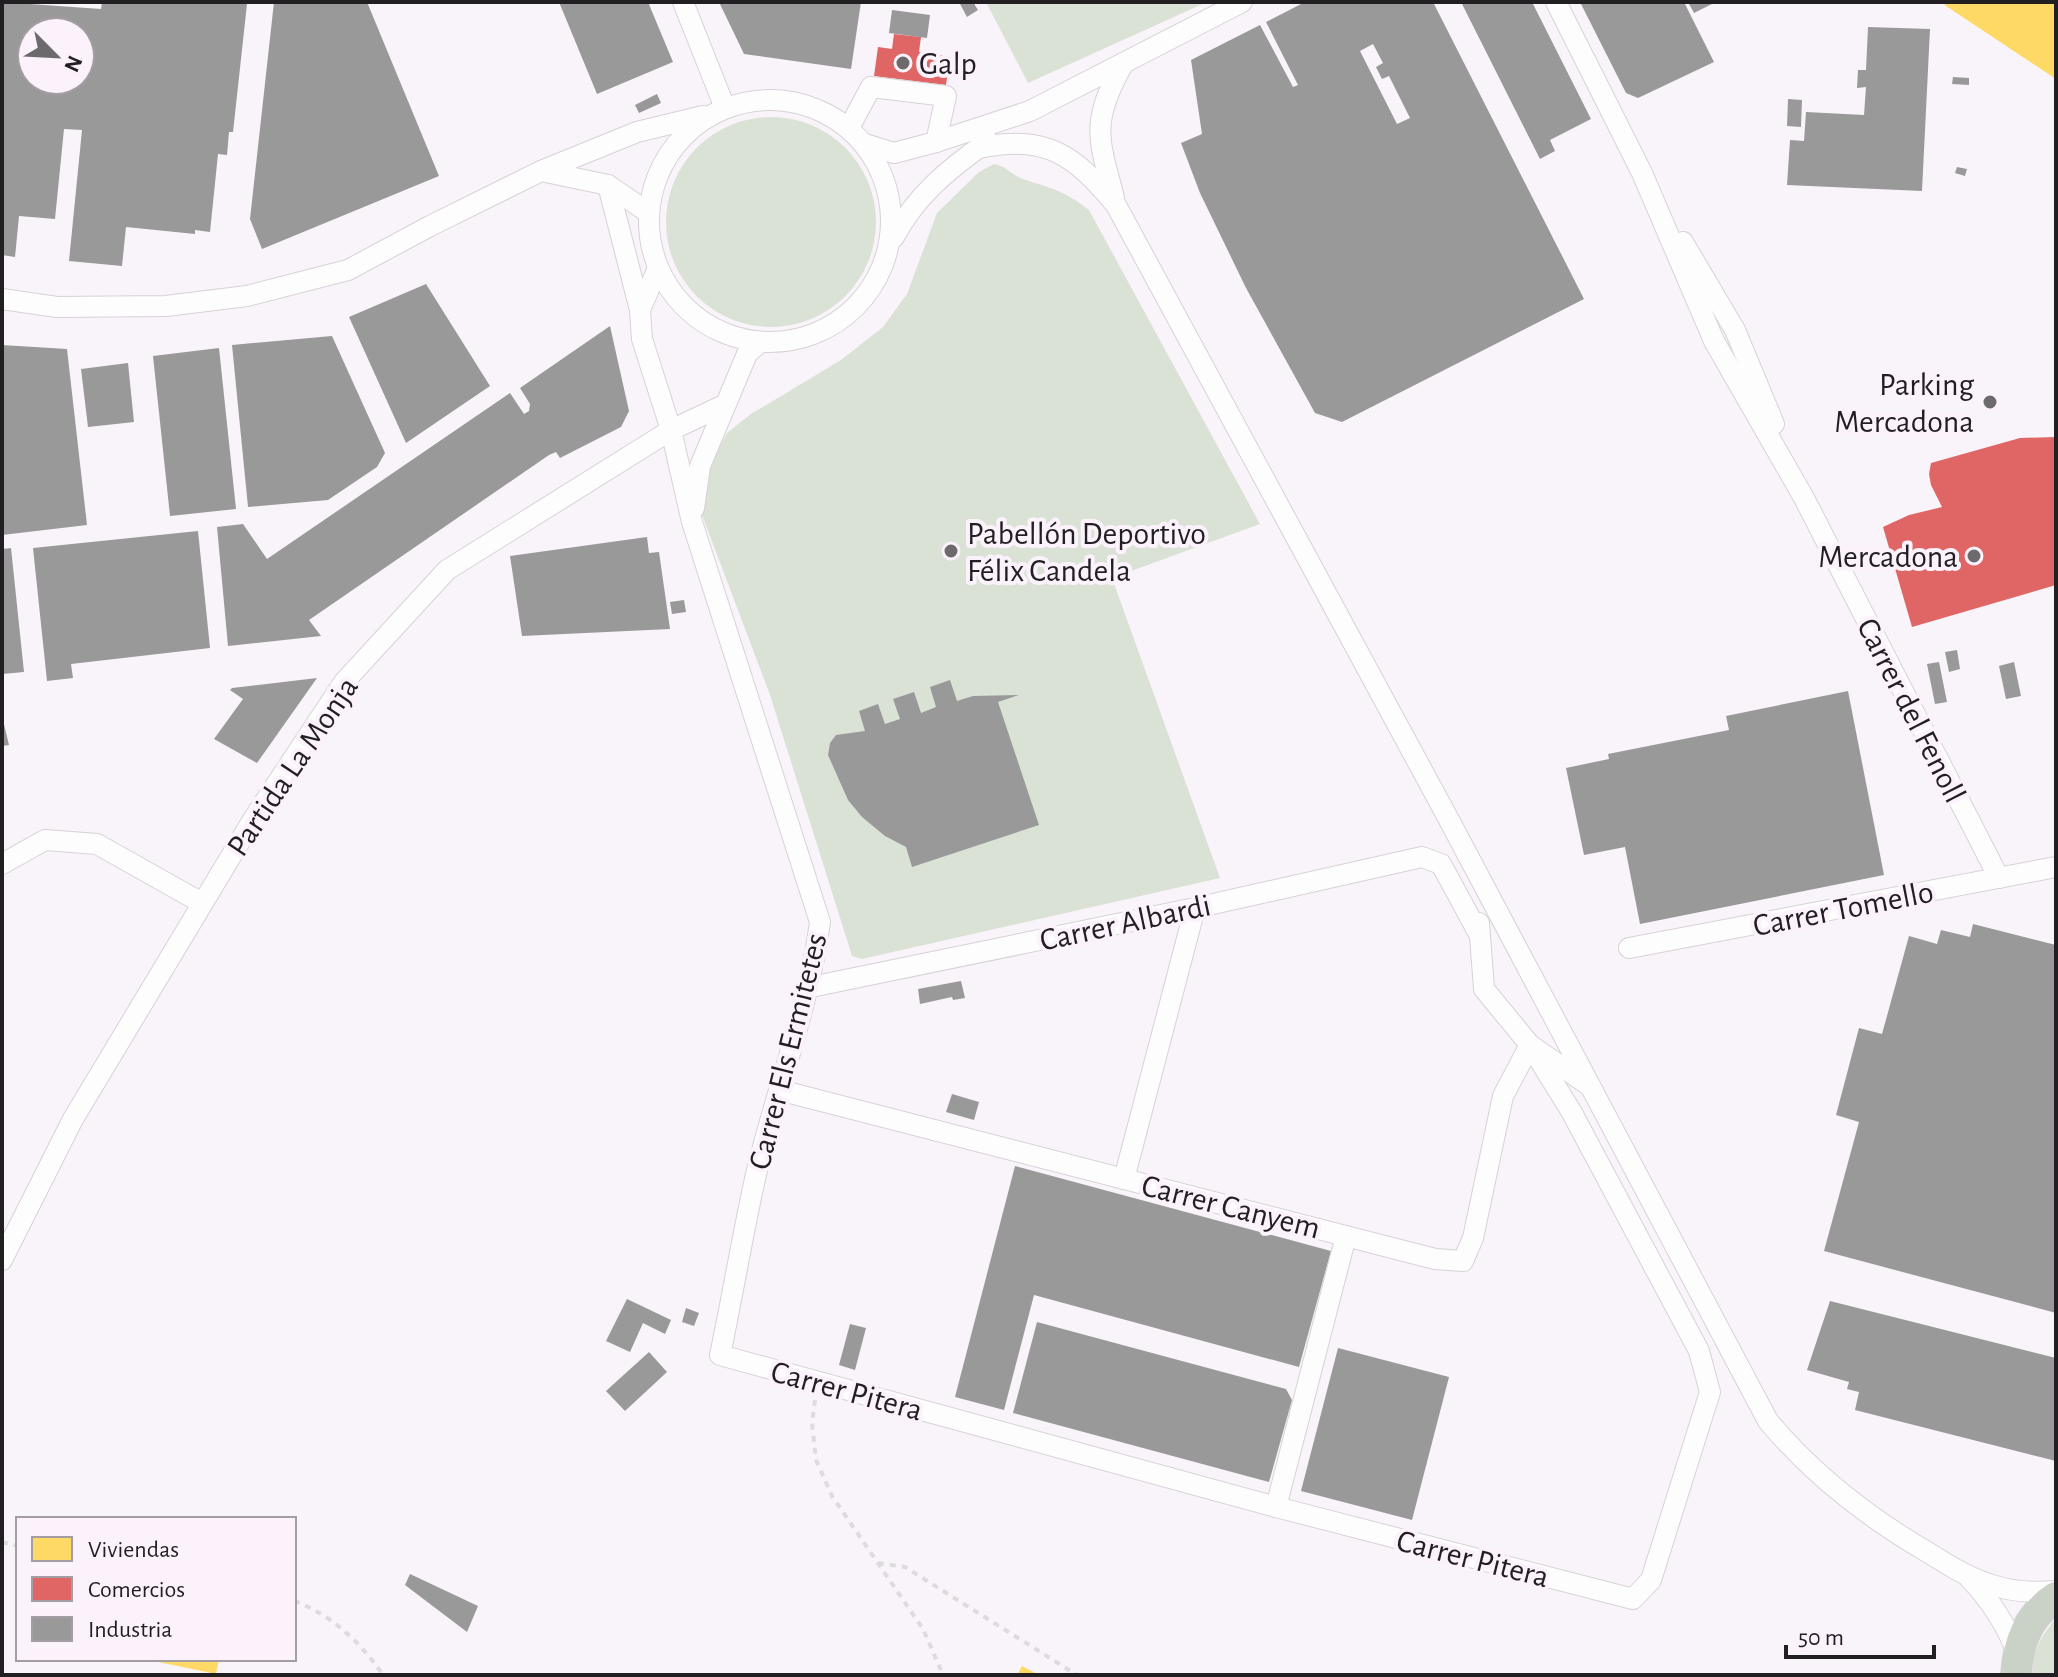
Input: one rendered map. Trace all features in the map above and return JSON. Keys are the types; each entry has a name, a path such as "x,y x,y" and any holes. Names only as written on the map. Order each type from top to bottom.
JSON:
{"highway":[{"path":"2017,1664 2027,1628 2056,1594"}],"street":[{"path":"683,2 718,111"},
{"path":"865,144 894,153 1030,111 1242,2"},
{"name":"Carrer del Fenoll","path":"1556,2 1642,173 1735,330 1804,498 1999,878"},
{"path":"1116,205 1100,143 1101,115 1106,95 1122,66"},
{"path":"849,128 871,87 946,96 936,142"},
{"path":"1076,90 1087,95 1101,115"},
{"path":"2,299 57,307 151,306 247,296 348,270 541,171 637,132 757,100 790,100 821,110 849,128 865,144 883,176 892,211 889,248"},
{"path":"718,111 680,140 658,174 649,213 650,241 658,268 674,296 698,319 727,335 759,343 788,342 816,334 842,320 863,300 879,276 908,211 925,191 1030,111"},
{"path":"979,148 1019,143 1051,149 1068,156 1092,177 1116,205 1479,875 1768,1421 1797,1456 1831,1487 1901,1537 1964,1574 2012,1591 2056,1594"},
{"path":"541,171 608,185 649,213"},
{"name":"Carrer Els Ermitetes","path":"608,185 640,310 642,339 671,430 692,522 820,922 817,948 757,1171 720,1355"},
{"path":"640,310 658,268"},
{"name":"Carrer Els Ermitetes","path":"692,522 700,466 747,354 759,343"},
{"name":"Partida La Monja","path":"2,1260 73,1119 254,818 344,682 447,570 671,430 724,405"},
{"path":"2,864 45,840 97,844 202,903"},
{"name":"Carrer Albardi","path":"806,988 1195,908 1422,857 1441,864 1479,934"},
{"name":"Carrer Tomello","path":"1629,948 2056,867"},
{"path":"1479,875 1479,934 1484,989 1530,1045 1591,1088"},
{"path":"1124,1179 1195,908"},
{"name":"Carrer Canyem","path":"779,1090 1435,1259 1463,1261 1473,1238 1503,1096 1530,1045"},
{"name":"Carrer Pitera","path":"720,1355 1276,1507 1633,1599 1651,1580 1710,1392 1699,1351 1571,1111 1530,1045"},
{"path":"1276,1507 1346,1236"},
{"path":"1964,1574 2006,1624 2017,1664"}],"path":[{"path":"817,1382 812,1423 816,1460 832,1496 923,1629 943,1675"},
{"path":"877,1563 905,1567 1077,1675"},
{"path":"296,1602 345,1631 370,1656 383,1675"}],"shaded area":[{"path":"986,2 1207,2 1028,83"},
{"path":"771,117 811,125 845,148 868,182 876,222 868,262 845,296 811,319 771,327 731,319 697,296 674,262 666,222 674,182 697,148 731,125"},
{"name":"Pabellón Deportivo Félix Candela","path":"994,164 1023,179 1065,194 1089,210 1260,524 1112,578 1220,878 862,959 852,956 770,695 702,515 710,465 727,433 751,414 841,360 883,327 907,294 937,213 979,172"},
{"path":"2056,1618 2056,1675 2033,1675 2038,1644"}],"building: Viviendas":[{"path":"1943,2 2056,2 2056,79 1946,6"},
{"path":"154,1661 219,1661 216,1674"},
{"path":"1022,1666 1039,1675 1017,1675"}],"building: Comercios":[{"path":"894,34 921,37 919,52 950,57 946,85 874,76 878,47 892,49"},
{"name":"Mercadona","path":"2056,437 2056,585 1912,627 1883,527 1909,515 1942,507 1931,485 1931,463 2020,438"}],"building: Industria":[{"path":"2,2 101,9 102,2 247,4 233,132 229,132 227,155 218,154 210,232 195,230 195,234 126,227 122,266 69,261 82,130 64,129 55,219 19,216 15,257 2,255"},
{"path":"274,2 367,2 439,176 262,249 250,219"},
{"path":"559,2 648,2 673,62 597,94"},
{"path":"719,2 861,2 851,69 744,54"},
{"path":"959,2 973,2 978,10 967,17"},
{"path":"1305,2 1433,2 1584,299 1342,422 1315,413 1246,288 1200,193 1181,143 1202,134 1191,60 1260,25 1293,87 1298,85 1266,22","holes":["1373,44 1383,63 1376,67 1382,79 1389,76 1410,118 1397,124 1360,51"]},
{"path":"1461,2 1532,2 1591,119 1550,140 1555,151 1540,159"},
{"path":"1580,2 1684,2 1714,62 1638,98 1626,93"},
{"path":"1688,2 1716,2 1694,13"},
{"path":"892,10 930,15 927,38 889,33"},
{"path":"1868,27 1930,29 1922,191 1787,185 1790,140 1804,141 1806,112 1864,115 1866,87 1857,88 1858,70 1866,70"},
{"path":"1953,77 1969,78 1969,85 1952,84"},
{"path":"657,94 661,103 639,113 635,105"},
{"path":"1788,99 1802,100 1801,127 1787,126"},
{"path":"1957,167 1967,169 1965,176 1955,173"},
{"path":"426,284 490,386 406,443 349,317"},
{"path":"610,326 629,411 621,427 560,458 556,452 549,455 309,620 321,636 228,646 217,527 243,524 267,559 510,393 524,414 529,411 530,404 520,388"},
{"path":"332,336 385,453 377,467 328,500 248,507 232,345"},
{"path":"2,345 67,349 87,525 2,535"},
{"path":"219,348 236,509 170,516 153,356"},
{"path":"128,363 134,422 88,427 81,369"},
{"path":"198,531 210,648 71,664 73,678 47,681 33,548"},
{"path":"647,537 649,553 659,552 670,629 522,636 510,556"},
{"path":"11,548 24,672 2,674 2,549"},
{"path":"684,600 686,612 672,614 670,602"},
{"path":"1957,650 1960,669 1949,672 1945,652"},
{"path":"1939,662 1947,702 1935,704 1927,664"},
{"path":"2014,662 2021,696 2006,699 1999,666"},
{"path":"317,678 257,763 214,739 243,699 230,690 232,688"},
{"path":"950,680 957,701 973,696 1019,695 998,702 1039,825 912,867 906,847 885,836 862,817 848,800 828,755 830,743 836,735 865,731 859,711 878,704 885,724 900,719 893,699 914,692 921,713 936,707 930,687"},
{"path":"1848,691 1884,875 1640,924 1625,847 1584,855 1566,768 1609,759 1608,754 1729,730 1726,716"},
{"path":"2,716 9,745 2,746"},
{"path":"1973,924 2056,945 2056,1313 1824,1251 1859,1122 1836,1115 1859,1028 1882,1034 1909,936 1937,944 1941,930 1970,937"},
{"path":"961,981 965,998 953,1000 952,997 920,1004 918,989"},
{"path":"952,1094 979,1102 974,1120 946,1112"},
{"path":"1015,1166 1331,1251 1299,1367 1034,1295 1004,1410 955,1397"},
{"path":"627,1299 671,1320 665,1334 643,1323 630,1352 606,1341"},
{"path":"1830,1301 2056,1358 2056,1461 1855,1410 1859,1392 1847,1389 1849,1382 1807,1370"},
{"path":"686,1308 699,1313 694,1326 682,1322"},
{"path":"1037,1322 1286,1389 1292,1400 1269,1482 1013,1413"},
{"path":"850,1324 866,1328 855,1370 839,1365"},
{"path":"1338,1348 1449,1377 1412,1520 1301,1491"},
{"path":"649,1352 667,1372 625,1411 606,1391"},
{"path":"410,1574 478,1606 467,1632 405,1585"}],"place":[{"name":"Galp","path":"903,63"},
{"name":"Parking Mercadona","path":"1990,402"},
{"name":"Pabellón Deportivo Félix Candela","path":"951,551"},
{"name":"Mercadona","path":"1974,556"}]}
